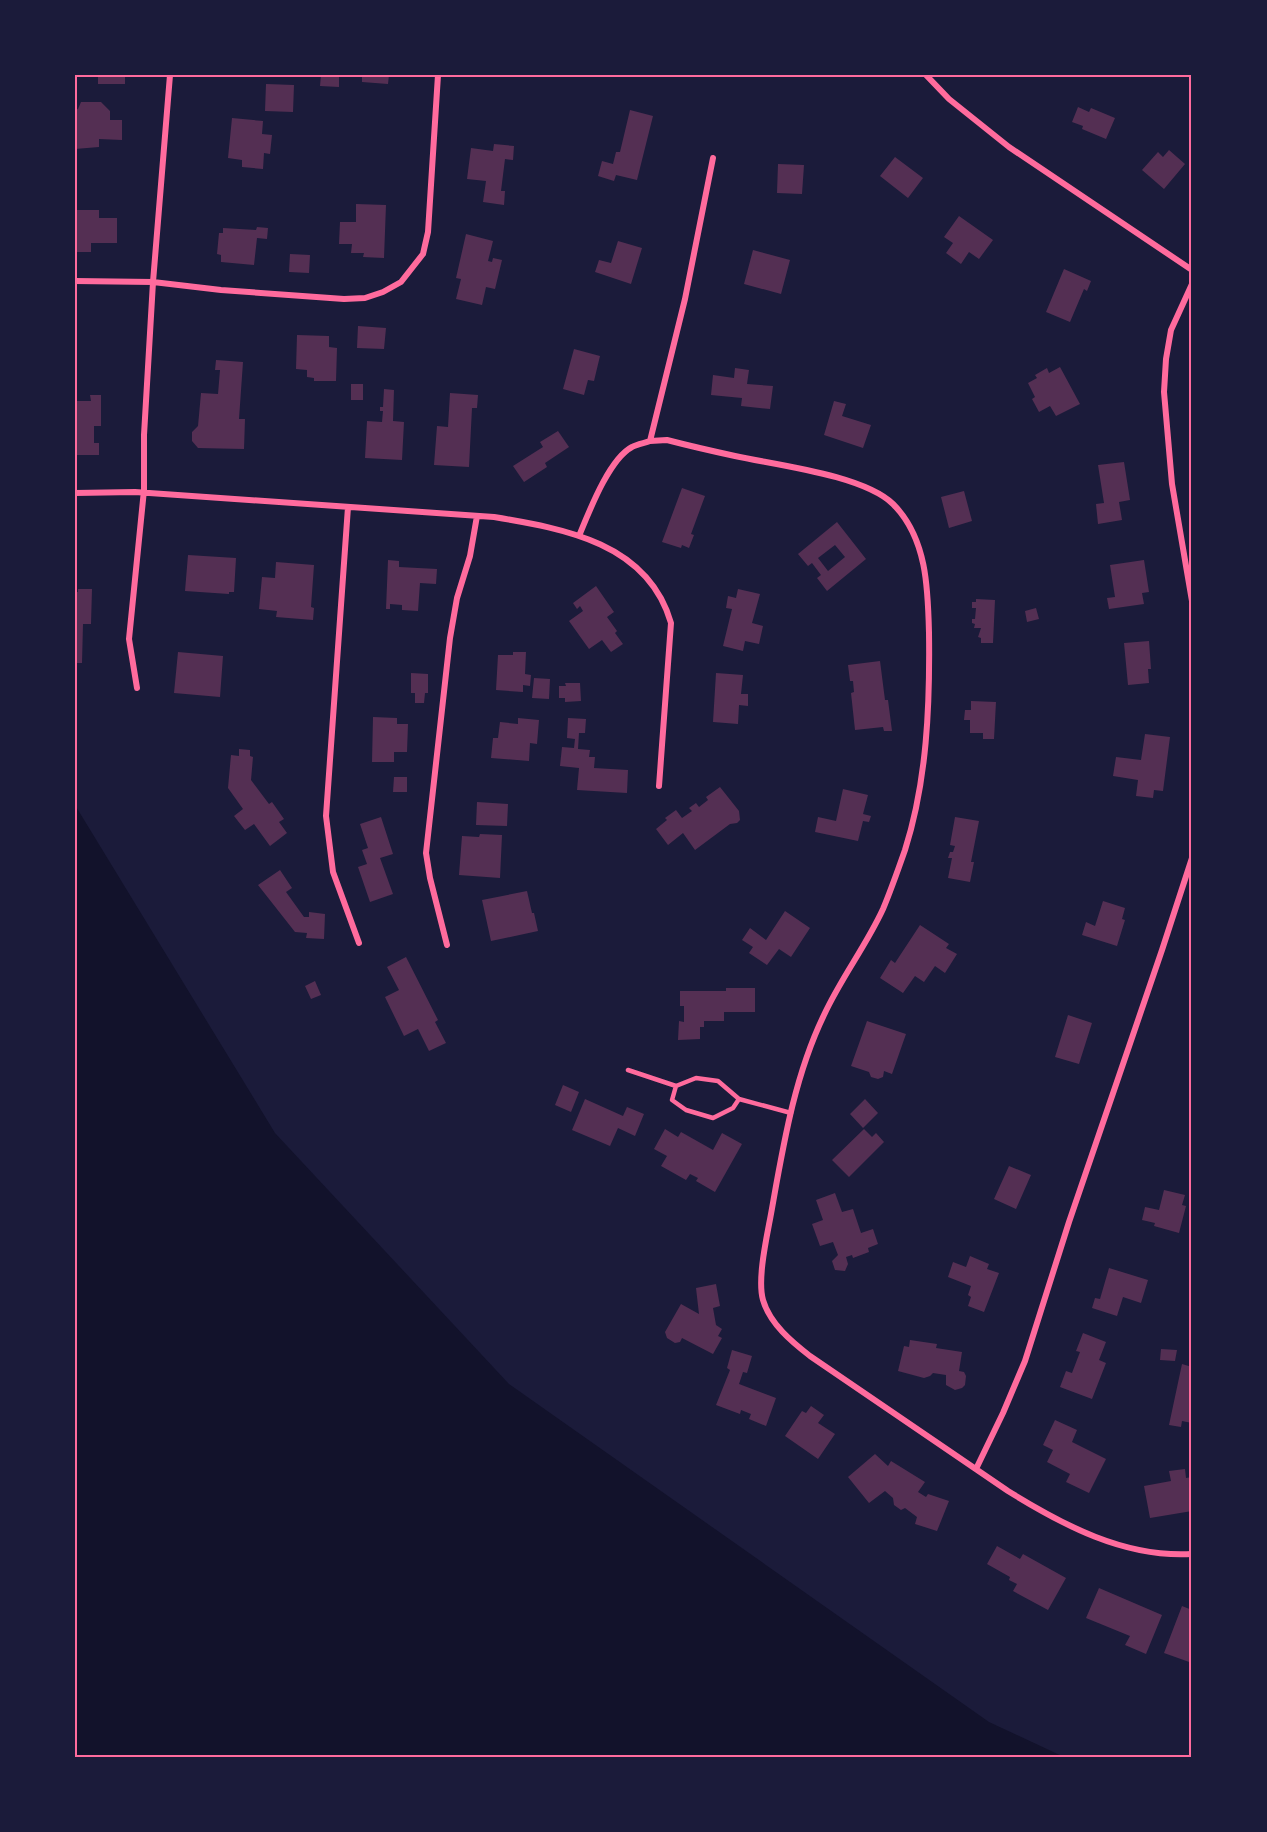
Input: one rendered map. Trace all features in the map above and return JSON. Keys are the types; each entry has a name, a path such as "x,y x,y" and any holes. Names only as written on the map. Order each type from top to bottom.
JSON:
{"street":[{"path":"137,688 129,639 144,493 144,435 153,282 170,75"},
{"path":"75,281 153,282 221,290 344,298 365,297 383,292 401,282 423,254 428,232 438,75"},
{"path":"926,75 949,99 1009,147 1192,270"},
{"path":"650,441 685,298 713,158"},
{"path":"1192,284 1171,330 1164,392 1172,484 1192,602"},
{"path":"579,536 593,502 616,461 632,447 650,441 668,440 858,484 892,503 906,521 918,545 927,579 930,673 927,725 919,787 906,847 883,909 824,1015 809,1052 791,1113 778,1173 763,1266 763,1300 774,1320 796,1345 1035,1508 1067,1525 1104,1540 1144,1550 1192,1554"},
{"path":"75,493 144,493 477,516 547,526 579,536 627,559 656,587 667,609 671,624 659,786"},
{"path":"348,507 326,816 333,872 359,943"},
{"path":"447,945 426,853 450,638 457,598 470,556 477,516"},
{"path":"976,1469 1004,1413 1025,1361 1069,1222 1192,858"}],"lane":[{"path":"628,1070 676,1086 696,1078 718,1081 739,1100 791,1113"},
{"path":"676,1086 672,1100 686,1110 713,1118 733,1108 739,1100"}],"shaded area":[{"path":"75,805 275,1133 509,1384 989,1722 1064,1757 75,1757"}],"building":[{"path":"98,75 125,75 125,84 98,84"},
{"path":"321,75 339,75 339,87 320,86"},
{"path":"362,75 389,75 388,84 362,82"},
{"path":"266,84 294,85 293,112 265,111"},
{"path":"81,102 101,102 110,111 110,120 122,120 122,140 99,139 99,147 75,149 75,110"},
{"path":"1078,107 1089,112 1091,108 1115,118 1106,139 1072,122"},
{"path":"630,110 653,116 637,180 616,175 614,181 598,176 602,161 613,164 616,152 620,152"},
{"path":"232,118 263,121 262,134 272,135 270,154 264,153 263,169 242,167 242,160 228,158"},
{"path":"494,144 514,146 513,160 505,159 501,191 505,191 504,205 483,202 486,181 467,179 471,148 493,151"},
{"path":"1169,150 1185,164 1164,189 1142,170 1158,152 1163,157"},
{"path":"895,157 923,178 908,198 880,176"},
{"path":"778,164 804,165 802,194 777,193"},
{"path":"356,204 386,205 384,258 363,257 364,253 351,253 352,244 339,244 340,222 356,222"},
{"path":"75,210 99,210 99,218 117,218 117,243 91,243 91,252 75,252"},
{"path":"959,216 993,240 979,259 969,252 961,264 946,253 953,243 944,237"},
{"path":"257,227 268,228 267,239 257,238 254,265 221,262 221,255 217,254 219,233 223,233 223,228 256,230"},
{"path":"466,234 493,241 488,261 492,262 493,258 502,260 495,289 486,287 482,305 456,299 461,279 456,278"},
{"path":"618,241 642,248 631,284 595,272 599,260 611,263"},
{"path":"753,250 790,260 781,294 744,284"},
{"path":"290,254 310,255 309,273 289,272"},
{"path":"1064,269 1091,281 1087,291 1084,289 1070,322 1046,312"},
{"path":"358,326 386,328 384,349 357,348"},
{"path":"297,335 329,336 329,347 337,348 336,381 314,381 314,378 307,377 307,370 296,369"},
{"path":"574,349 600,356 594,381 588,380 584,395 563,389"},
{"path":"216,360 243,362 239,419 245,419 244,449 198,448 192,441 192,432 198,426 201,393 218,394 220,370 215,370"},
{"path":"1060,367 1080,404 1056,416 1050,406 1039,412 1032,399 1035,397 1028,383 1037,378 1035,375 1047,368 1049,373"},
{"path":"735,368 749,370 747,384 773,386 770,409 741,406 742,398 711,395 713,375 734,378"},
{"path":"351,384 363,384 363,400 351,400"},
{"path":"384,389 394,390 393,421 404,422 402,460 365,458 367,421 382,422 383,411 380,411 380,407 383,407"},
{"path":"450,393 478,395 477,408 472,408 469,467 434,465 437,426 448,427"},
{"path":"90,395 101,395 101,426 94,426 94,443 99,443 99,455 75,455 75,401 91,401"},
{"path":"834,401 846,404 842,416 871,425 863,448 824,435"},
{"path":"558,431 569,447 545,463 547,467 524,482 513,466 543,447 540,442"},
{"path":"1124,462 1130,500 1119,502 1122,520 1098,524 1096,504 1104,503 1098,465"},
{"path":"682,488 705,496 691,534 694,535 689,548 662,542"},
{"path":"964,491 972,521 949,528 941,497"},
{"path":"837,522 866,559 827,591 817,578 821,575 812,563 808,566 798,554","holes":["835,545 845,557 828,571 818,558"]},
{"path":"188,555 236,558 234,592 229,592 229,594 185,591"},
{"path":"388,560 399,561 399,567 437,569 436,584 420,583 418,611 402,610 402,605 390,604 390,609 386,609"},
{"path":"1144,560 1149,592 1142,593 1144,604 1109,609 1107,598 1115,597 1110,565"},
{"path":"276,562 314,565 311,607 314,608 313,620 276,617 277,611 259,609 262,577 275,578"},
{"path":"596,586 614,612 607,617 623,644 611,652 602,640 589,649 569,621 583,611 580,606 577,609 573,603"},
{"path":"78,589 92,589 91,624 83,624 82,663 75,663 75,592 78,592"},
{"path":"738,589 760,594 752,623 763,626 759,644 745,641 743,651 723,646 732,609 726,608 728,596 736,598"},
{"path":"976,599 995,600 993,643 981,643 981,638 978,637 981,628 974,628 975,624 972,623 972,619 975,619 976,608 972,608 972,602 976,602"},
{"path":"1036,608 1039,619 1027,622 1025,611"},
{"path":"1149,641 1151,669 1148,669 1149,683 1128,685 1124,643"},
{"path":"178,652 223,656 220,697 174,693"},
{"path":"513,652 526,652 525,674 531,675 530,686 523,685 523,692 496,690 498,655 513,655"},
{"path":"880,661 892,731 884,731 883,727 855,730 851,693 854,692 853,681 850,681 848,665"},
{"path":"411,673 428,674 428,693 425,693 424,703 415,703 415,693 411,693"},
{"path":"716,673 743,675 741,694 748,694 748,706 739,705 738,724 713,722"},
{"path":"534,678 550,679 549,699 532,698"},
{"path":"565,683 580,683 581,701 565,702 565,698 559,698 559,686 566,686"},
{"path":"971,701 996,702 994,739 983,739 983,733 970,733 970,720 964,720 965,710 971,710"},
{"path":"373,717 397,718 397,724 408,724 407,752 394,752 394,762 372,762"},
{"path":"518,718 539,720 537,744 530,743 529,761 491,758 493,738 498,738 500,722 518,724"},
{"path":"568,718 586,719 585,733 579,733 578,749 590,750 589,757 595,757 594,768 628,770 627,793 577,790 579,768 560,766 562,747 574,748 575,739 567,738"},
{"path":"1145,734 1170,737 1163,791 1154,790 1153,798 1136,796 1138,780 1113,776 1116,757 1141,760"},
{"path":"239,749 250,750 250,756 253,757 251,780 269,804 272,802 284,819 279,822 287,833 270,846 254,824 245,830 234,816 243,809 228,788 231,755 239,756"},
{"path":"394,777 407,777 407,792 393,792"},
{"path":"720,787 739,811 740,820 730,824 695,850 683,833 668,845 656,829 667,820 665,818 676,810 682,818 692,811 689,808 696,803 699,807 708,800 706,797"},
{"path":"843,789 868,795 863,814 871,816 869,822 863,821 858,841 815,832 818,817 836,821"},
{"path":"477,802 508,804 507,826 476,825"},
{"path":"381,817 393,854 380,858 393,894 370,902 358,867 367,864 362,850 368,848 360,824"},
{"path":"955,817 979,821 971,862 974,862 970,882 948,878 952,858 948,858 955,846 950,845"},
{"path":"480,834 502,835 500,878 459,875 462,836 479,837"},
{"path":"280,870 292,888 286,892 304,917 309,917 309,912 325,914 324,939 306,938 307,933 295,932 258,885"},
{"path":"527,891 538,931 491,941 482,900"},
{"path":"1103,901 1125,908 1122,919 1125,920 1117,946 1082,935 1086,922 1095,926"},
{"path":"785,911 810,928 791,957 779,949 767,965 749,953 753,947 742,940 750,928 766,940"},
{"path":"920,925 949,944 946,948 957,954 945,973 935,966 924,982 915,976 903,993 880,978 891,960 895,963"},
{"path":"406,957 438,1020 435,1022 446,1043 429,1051 418,1029 404,1036 385,997 399,990 387,967"},
{"path":"315,981 321,995 311,999 305,986"},
{"path":"726,988 755,988 755,1012 724,1012 724,1021 704,1021 704,1027 700,1027 700,1039 678,1040 679,1021 684,1022 684,1006 680,1006 680,991 726,991"},
{"path":"1068,1015 1092,1023 1079,1064 1055,1057"},
{"path":"867,1021 906,1034 892,1074 884,1071 883,1077 878,1079 871,1077 869,1072 851,1066"},
{"path":"563,1085 579,1092 571,1112 555,1105"},
{"path":"585,1099 623,1116 627,1107 644,1114 635,1136 618,1128 610,1146 572,1130"},
{"path":"865,1099 878,1113 863,1128 850,1114"},
{"path":"665,1129 678,1137 681,1132 713,1150 722,1133 742,1144 715,1192 696,1181 698,1178 690,1174 686,1180 661,1166 667,1156 654,1149"},
{"path":"864,1129 872,1137 876,1133 884,1142 849,1177 832,1160"},
{"path":"1009,1166 1031,1175 1016,1209 994,1199"},
{"path":"1164,1190 1185,1195 1182,1205 1186,1206 1179,1233 1142,1220 1145,1207 1159,1210"},
{"path":"835,1193 842,1212 853,1209 861,1233 873,1229 878,1244 868,1248 869,1252 853,1258 852,1255 846,1257 848,1264 845,1271 835,1270 832,1261 838,1255 833,1242 820,1246 812,1224 823,1220 816,1200"},
{"path":"970,1256 989,1264 987,1269 999,1273 984,1312 968,1306 971,1286 948,1277 953,1262 966,1267"},
{"path":"1109,1268 1148,1280 1141,1303 1123,1297 1117,1316 1092,1308 1095,1298 1100,1299"},
{"path":"716,1284 720,1306 713,1308 716,1325 722,1329 718,1336 722,1338 713,1354 682,1338 680,1342 675,1343 667,1338 665,1332 681,1304 699,1314 696,1288"},
{"path":"1083,1333 1106,1342 1099,1360 1106,1363 1092,1399 1060,1387 1066,1371 1072,1373 1080,1352 1076,1351"},
{"path":"910,1340 937,1344 936,1348 962,1352 959,1371 964,1372 966,1376 965,1385 955,1390 946,1385 946,1375 933,1373 924,1378 898,1371 904,1346 909,1347"},
{"path":"1161,1349 1177,1350 1175,1361 1160,1360"},
{"path":"732,1350 752,1356 747,1373 743,1372 739,1384 776,1398 766,1426 749,1419 751,1414 741,1410 740,1414 716,1405 730,1370 727,1368"},
{"path":"1182,1364 1192,1367 1192,1423 1182,1421 1181,1427 1169,1425"},
{"path":"811,1406 824,1415 818,1423 835,1434 818,1459 785,1436 802,1411 806,1413"},
{"path":"1055,1420 1077,1430 1072,1442 1106,1459 1089,1493 1066,1482 1070,1474 1047,1462 1053,1450 1043,1445"},
{"path":"875,1454 888,1466 891,1461 925,1482 918,1492 926,1497 928,1494 949,1501 937,1531 915,1524 917,1517 905,1508 901,1510 894,1505 893,1498 885,1491 869,1503 848,1477"},
{"path":"1185,1469 1186,1478 1192,1477 1192,1511 1150,1518 1144,1486 1171,1481 1169,1471"},
{"path":"997,1546 1020,1559 1023,1554 1066,1578 1048,1610 1013,1591 1017,1584 1009,1580 1010,1577 987,1564"},
{"path":"1099,1588 1162,1615 1146,1654 1125,1645 1130,1636 1086,1618"},
{"path":"1182,1606 1192,1610 1192,1663 1164,1653"}]}
